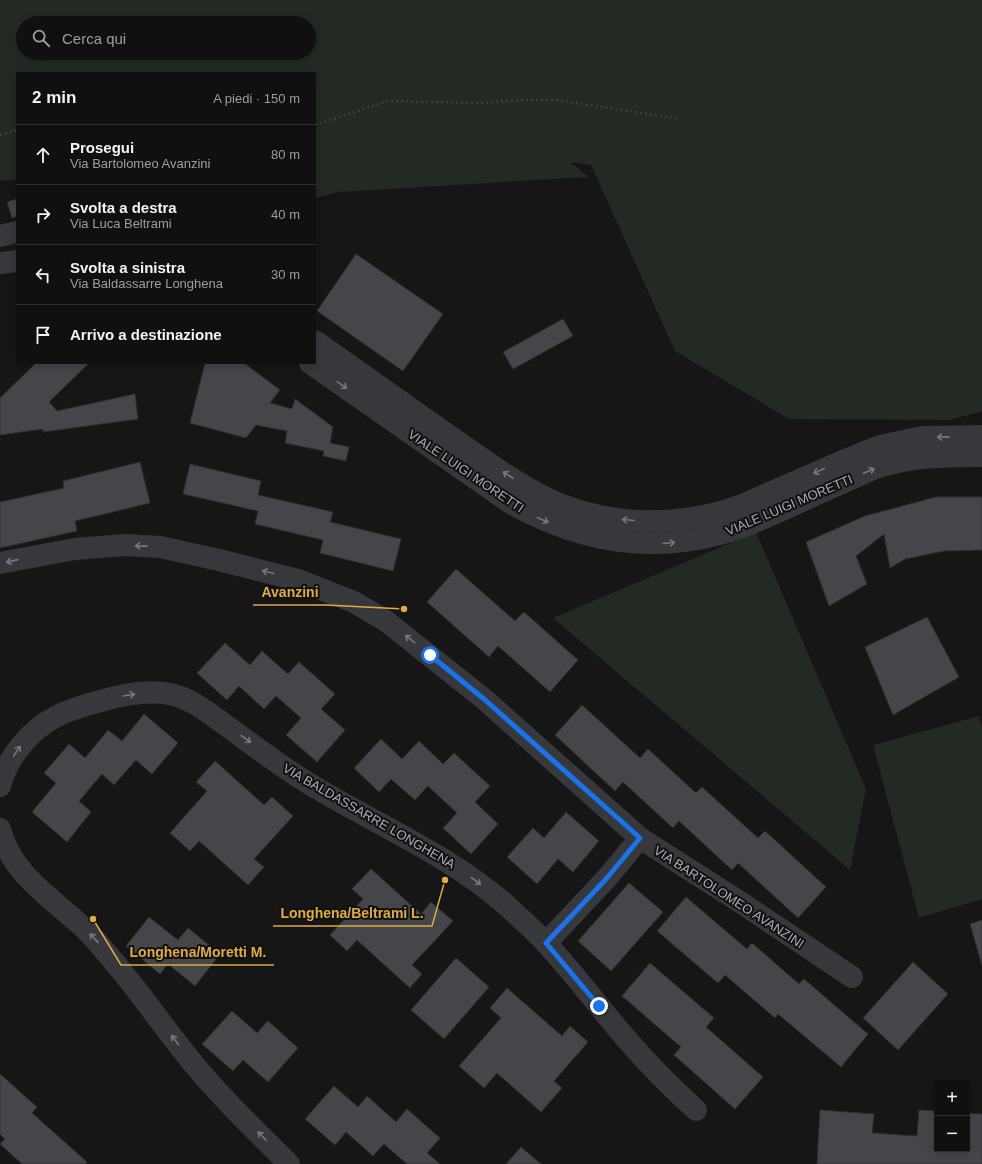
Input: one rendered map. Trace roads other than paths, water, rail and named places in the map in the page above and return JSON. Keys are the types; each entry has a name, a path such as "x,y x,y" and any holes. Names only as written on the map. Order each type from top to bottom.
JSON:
{"street":[{"path":"0,236 16,232"},
{"path":"0,263 16,261"},
{"name":"VIALE LUIGI MORETTI","path":"316,342 479,456 522,484 543,496 570,508 613,518 656,522 698,518 727,511 880,446 922,437 982,436"},
{"name":"VIALE LUIGI MORETTI","path":"311,364 518,507 536,517 577,533 618,541 660,543 708,537 754,522 885,465 934,456 982,456"},
{"name":"VIA BARTOLOMEO AVANZINI","path":"0,563 75,549 125,546 160,547 298,580 340,596 376,614 414,642 484,699 640,838 740,902 852,977"},
{"name":"VIA BALDASSARRE LONGHENA","path":"0,786 8,766 22,743 35,731 55,717 99,701 129,694 159,692 177,696 207,712 308,783 397,832 472,878 503,903 546,943 630,1044 664,1081 696,1110"},
{"path":"0,829 4,844 9,854 24,874 90,935 135,988 196,1067 289,1164"},
{"path":"546,943 606,879 640,838"}],"place":[{"name":"Avanzini","path":"404,609"},
{"name":"Longhena/Beltrami L.","path":"445,880"},
{"name":"Longhena/Moretti M.","path":"93,919"}]}
